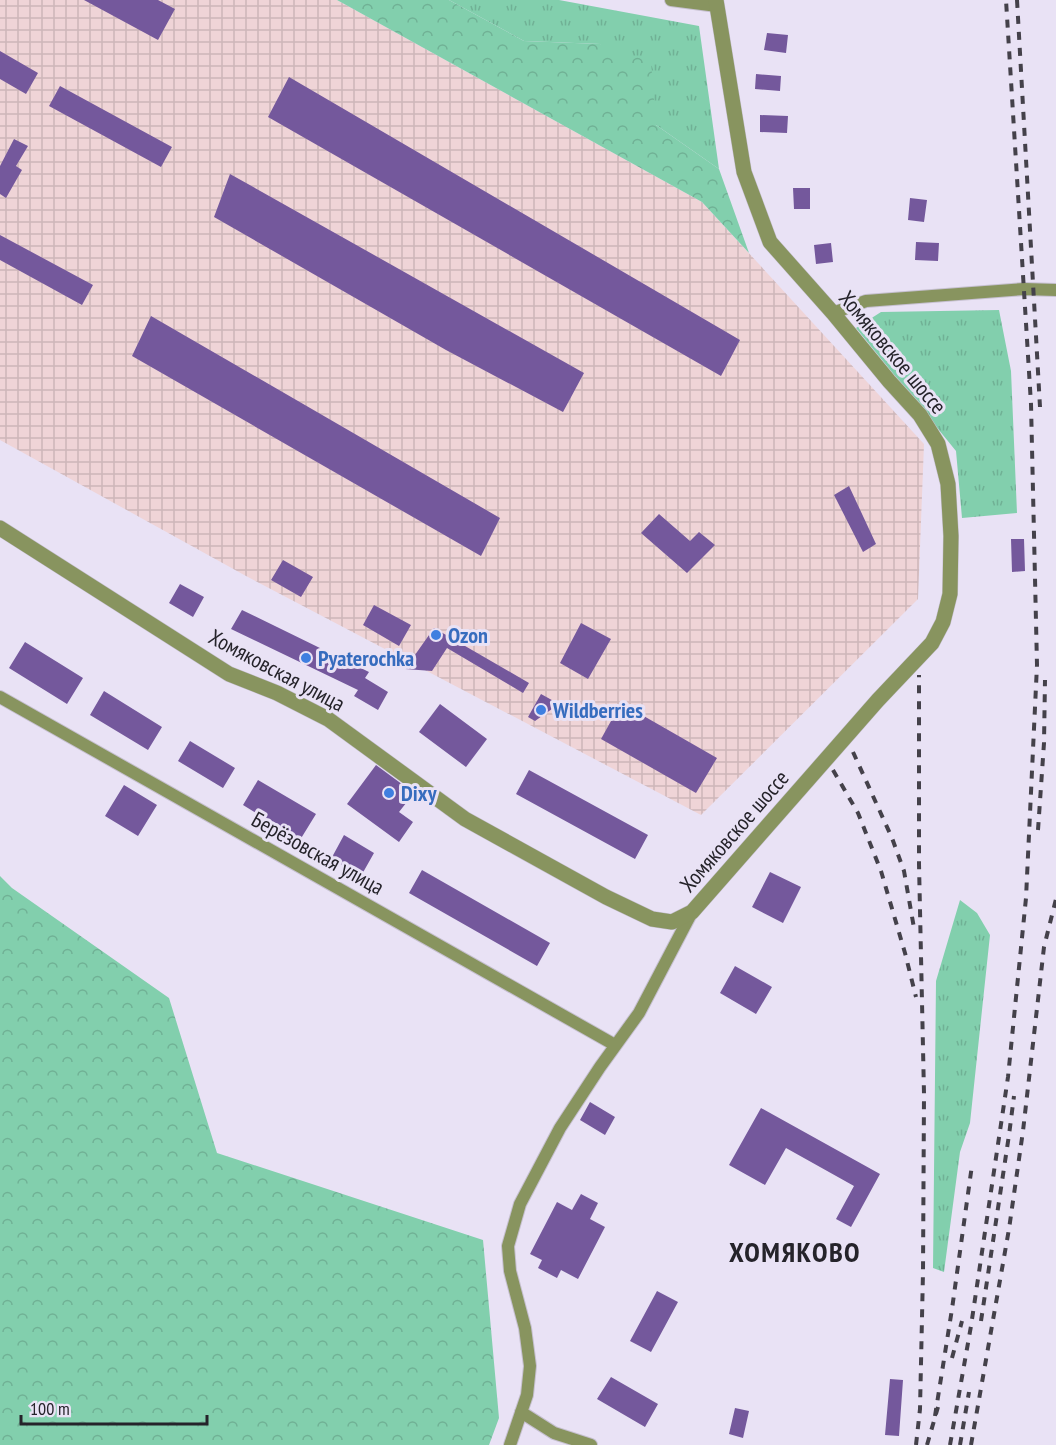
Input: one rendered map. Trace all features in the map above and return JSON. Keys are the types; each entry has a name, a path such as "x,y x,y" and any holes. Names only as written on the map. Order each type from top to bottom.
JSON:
{"street":[{"path":"671,0 717,3"},
{"name":"Хомяковское шоссе","path":"692,912 878,700 932,643 943,622 951,594 948,484 938,444 920,416 770,242 744,172 717,3"},
{"path":"833,313 866,301 1024,289 1056,290"},
{"name":"Хомяковская улица","path":"0,528 229,674 277,693 328,719 465,819 652,920 672,922 692,912"},
{"name":"Берёзовская улица","path":"0,697 615,1045"},
{"path":"510,1445 527,1395 530,1366 525,1328 510,1271 508,1246 520,1204 560,1128 639,1012 692,912"},
{"path":"521,1412 554,1433 591,1445"}],"shaded area":[{"path":"0,0 337,0 702,202 924,444 918,599 701,815 246,576 0,440"}],"green space":[{"path":"337,0 449,0 524,41 600,44 651,62 656,125 719,169 749,253 702,202"},
{"path":"449,0 559,0 699,26 719,169 656,125 600,44 524,41"},
{"path":"999,310 1011,371 1017,513 962,518 956,451 856,328 881,312"},
{"path":"0,876 12,888 169,998 217,1153 483,1240 499,1418 489,1445 0,1445"},
{"path":"960,900 977,913 990,935 970,1123 960,1152 944,1272 933,1268 936,981"}],"building":[{"path":"84,0 158,0 175,9 158,40"},
{"path":"767,33 788,35 786,53 764,50"},
{"path":"0,51 38,73 26,94 0,79"},
{"path":"756,74 781,76 780,91 755,89"},
{"path":"289,77 740,340 721,376 268,117"},
{"path":"60,86 172,147 161,167 49,106"},
{"path":"760,115 788,116 787,133 760,132"},
{"path":"14,139 28,146 16,166 22,170 6,198 0,194 0,166"},
{"path":"230,174 584,373 563,412 446,350 214,217"},
{"path":"793,188 810,188 810,209 794,209"},
{"path":"910,198 927,200 924,222 908,220"},
{"path":"0,235 93,285 82,305 0,260"},
{"path":"916,242 939,243 938,261 915,260"},
{"path":"831,243 833,262 816,264 814,245"},
{"path":"151,316 500,518 481,556 132,356"},
{"path":"849,486 876,544 863,552 834,495"},
{"path":"659,514 690,541 699,532 715,545 687,573 641,533"},
{"path":"1011,539 1024,539 1025,571 1012,572"},
{"path":"283,560 313,577 301,597 271,580"},
{"path":"180,584 204,597 193,617 169,603"},
{"path":"374,605 411,625 399,646 363,625"},
{"path":"242,610 369,672 365,678 388,692 378,710 354,696 358,690 231,629"},
{"path":"581,623 611,639 588,679 560,663"},
{"path":"434,628 529,683 523,693 447,648 432,671 405,669"},
{"path":"25,642 83,678 67,704 9,668"},
{"path":"104,691 162,727 148,750 90,715"},
{"name":"Wildberries","path":"541,694 559,704 535,721 528,717"},
{"path":"621,703 717,758 696,793 601,739"},
{"path":"440,704 487,739 466,767 419,732"},
{"path":"190,741 235,768 223,788 178,761"},
{"path":"376,765 414,793 399,812 413,822 399,842 347,804"},
{"path":"529,770 648,835 635,859 516,794"},
{"path":"258,780 316,814 300,840 243,805"},
{"path":"124,785 157,805 138,836 105,816"},
{"path":"344,835 374,853 361,876 331,859"},
{"path":"422,870 550,943 537,966 409,893"},
{"path":"770,872 801,887 783,923 752,907"},
{"path":"735,966 772,987 756,1014 720,993"},
{"path":"590,1102 615,1117 605,1135 580,1120"},
{"path":"761,1108 880,1174 851,1227 836,1219 854,1186 786,1148 765,1185 729,1165"},
{"path":"581,1194 598,1203 590,1219 605,1227 578,1279 561,1270 557,1278 538,1268 542,1260 530,1254 557,1202 572,1210"},
{"path":"657,1291 678,1302 651,1352 630,1341"},
{"path":"611,1377 658,1404 645,1427 597,1399"},
{"path":"890,1379 903,1380 899,1436 885,1435"},
{"path":"735,1408 749,1411 743,1438 729,1434"}],"railway":[{"path":"950,1445 971,1326 1008,1077 1026,898 1037,665 1031,404 1006,0"},
{"path":"1017,0 1040,407"},
{"path":"916,1445 920,1409 924,1094 919,864 919,675"},
{"path":"1038,830 1044,743 1045,680"},
{"path":"853,752 892,838 904,871 914,928"},
{"path":"833,770 858,813 881,871 916,997"},
{"path":"971,1445 1009,1229 1023,1131 1044,947 1056,899"},
{"path":"981,1321 1014,1096"},
{"path":"935,1416 972,1165"},
{"path":"952,1358 962,1321"},
{"path":"960,1445 969,1392"},
{"path":"927,1445 938,1407"}],"place":[{"name":"Ozon","path":"436,635"},
{"name":"Pyaterochka","path":"306,658"},
{"name":"Wildberries","path":"541,710"},
{"name":"Dixy","path":"389,793"}],"district":[{"name":"ХОМЯКОВО","path":"795,1251"}]}
